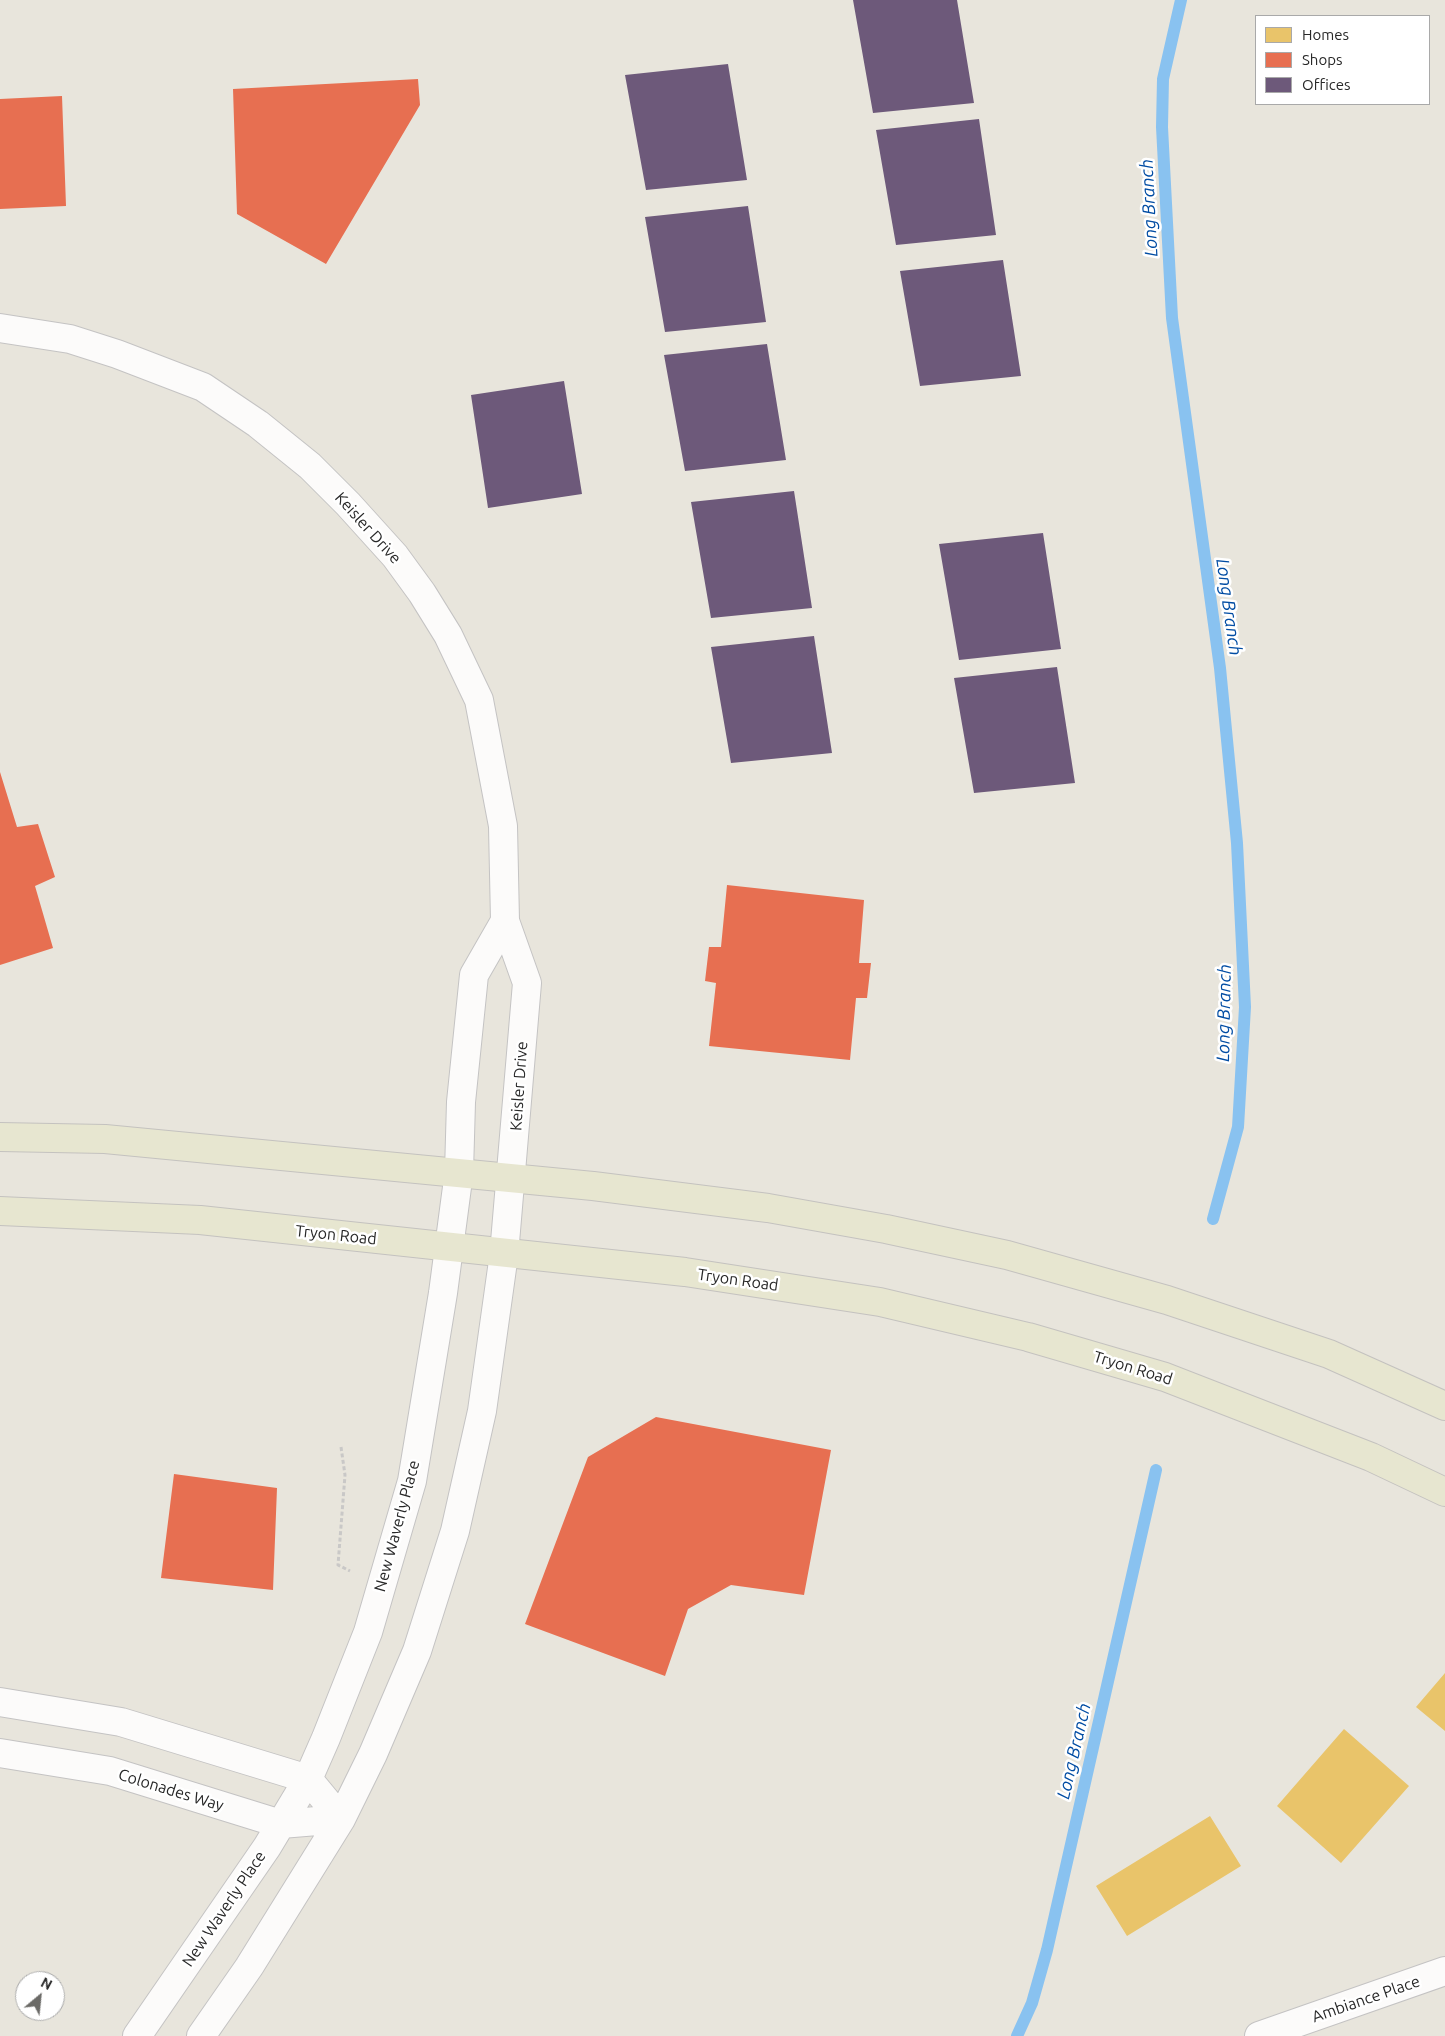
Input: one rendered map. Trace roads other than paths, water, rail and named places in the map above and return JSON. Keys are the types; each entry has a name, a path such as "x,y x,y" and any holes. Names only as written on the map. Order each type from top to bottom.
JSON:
{"main road":[{"path":"0,1137 105,1139 459,1172 593,1186 768,1208 886,1229 1007,1255 1166,1300 1329,1354 1445,1406"},
{"name":"Tryon Road","path":"0,1211 200,1220 685,1272 880,1302 1028,1337 1165,1377 1371,1457 1445,1492"}],"street":[{"name":"Keisler Drive","path":"0,328 70,339 116,354 203,388 258,424 310,466 348,504 394,556 422,593 448,635 479,700 503,826 505,922 527,983 512,1178 504,1254"},
{"path":"459,1172 461,1102 474,975 505,922"},
{"name":"New Waverly Place","path":"137,2036 280,1824 308,1778 368,1632 412,1481 451,1247 459,1172"},
{"path":"200,2036 249,1967 330,1841 373,1754 417,1651 455,1531 482,1411 504,1254"},
{"path":"0,1702 121,1722 308,1778 341,1819"},
{"name":"Colonades Way","path":"0,1753 110,1772 280,1824 341,1819"},
{"name":"Ambiance Place","path":"1259,2036 1445,1971"}],"waterway":[{"name":"Long Branch","path":"1181,0 1163,79 1162,127 1172,318 1220,668 1237,843 1245,1007 1238,1127 1213,1219"},
{"name":"Long Branch","path":"1017,2036 1032,2003 1047,1950 1156,1470"}]}
